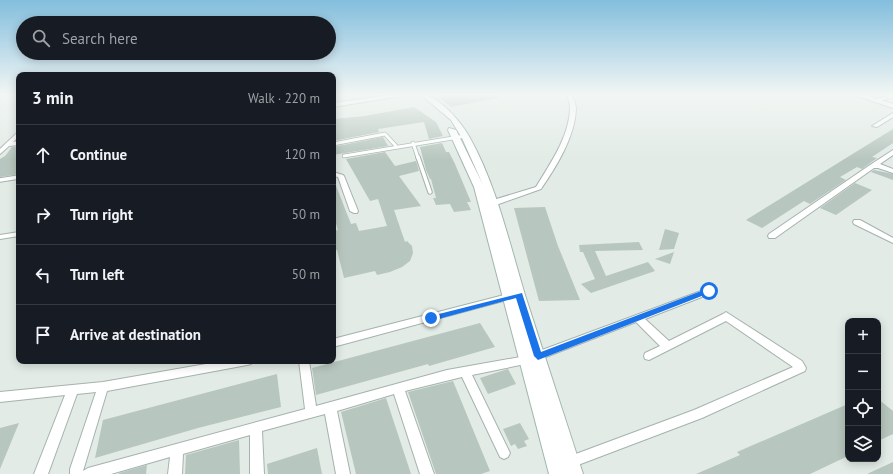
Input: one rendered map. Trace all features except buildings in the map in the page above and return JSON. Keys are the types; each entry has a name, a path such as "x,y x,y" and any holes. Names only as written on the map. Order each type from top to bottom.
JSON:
{"street":[{"path":"442,116 461,137 488,186 514,296"},
{"path":"450,116 454,119 479,187 514,296 532,358 558,474"},
{"path":"493,203 539,188 556,159 572,116"},
{"path":"875,126 891,116"},
{"path":"0,152 16,137"},
{"path":"7,145 16,144"},
{"path":"772,236 893,152"},
{"path":"872,166 878,166 893,171"},
{"path":"336,175 341,176 354,211"},
{"path":"857,222 893,241"},
{"path":"0,237 16,234"},
{"path":"88,474 398,388 465,371 532,358 709,291"},
{"path":"336,343 514,296"},
{"path":"532,358 572,468 801,368 798,364 726,316 649,356"},
{"path":"638,318 667,346"},
{"path":"0,397 103,387 230,364"},
{"path":"304,364 311,412"},
{"path":"465,371 504,453"},
{"path":"77,474 76,469 103,387"},
{"path":"398,388 427,474"},
{"path":"41,474 73,390"},
{"path":"330,407 343,474"},
{"path":"256,427 257,474"},
{"path":"175,474 177,449"}],"lane":[{"path":"336,143 385,134 396,146"},
{"path":"344,156 413,143 461,137"},
{"path":"413,143 430,192"},
{"path":"0,180 16,177"}],"route":[{"path":"431,318 519,295 538,356 709,291"}]}
